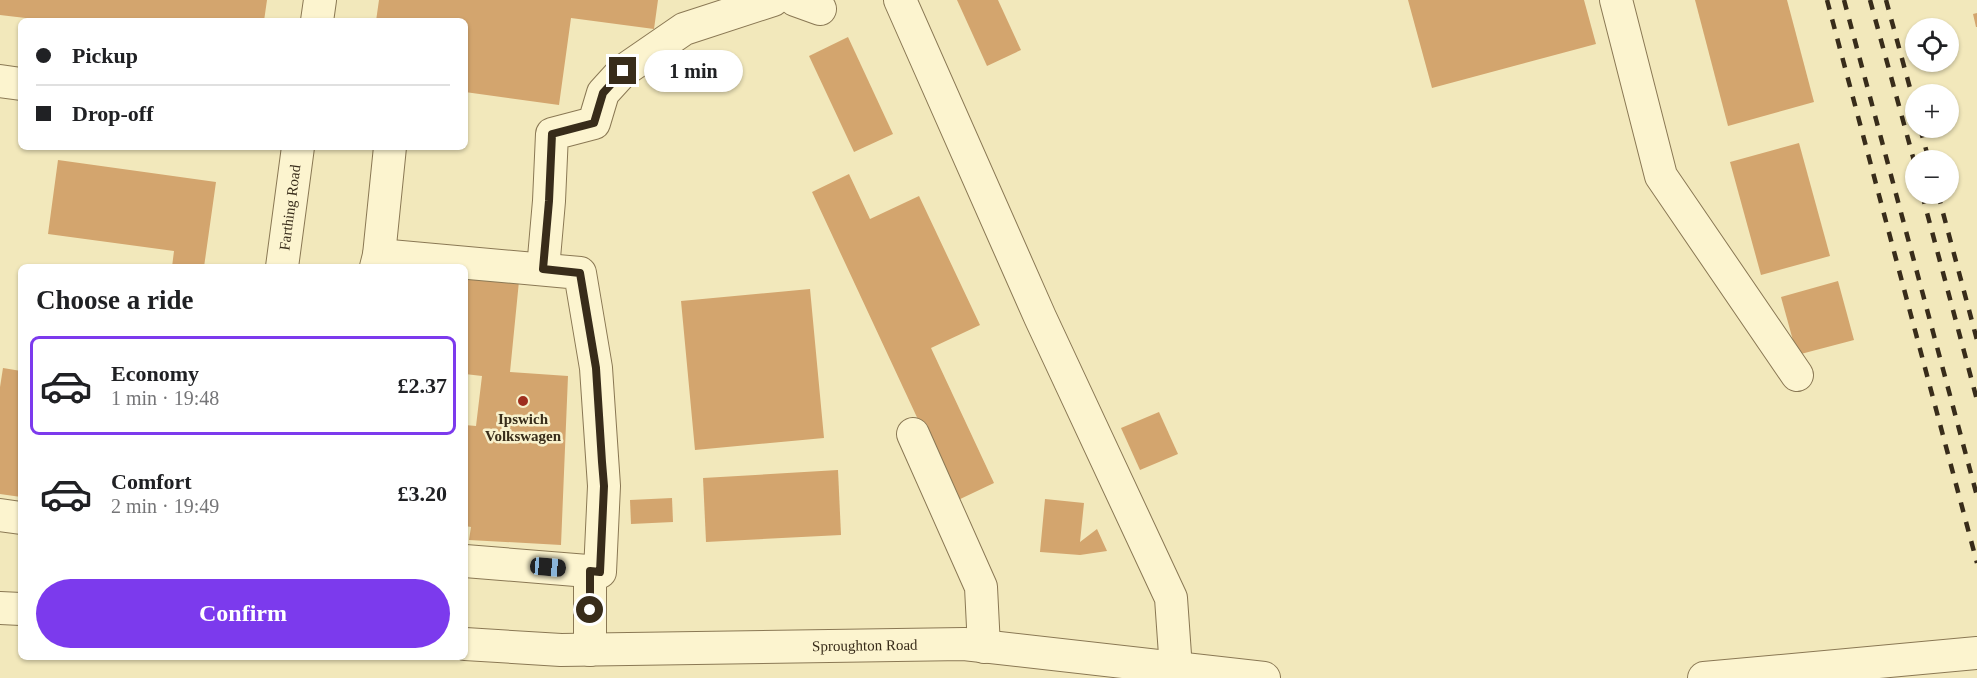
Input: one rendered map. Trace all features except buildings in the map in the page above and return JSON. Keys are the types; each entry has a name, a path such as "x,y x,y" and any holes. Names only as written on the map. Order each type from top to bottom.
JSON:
{"street":[{"path":"317,18 320,0"},
{"path":"543,269 552,134 594,123 603,93 623,71 684,29 773,0"},
{"path":"900,0 1040,317 1171,598 1176,669"},
{"path":"1616,0 1661,176 1797,375"},
{"path":"0,81 18,84"},
{"name":"Farthing Road","path":"282,264 298,150"},
{"path":"390,150 377,261 439,264"},
{"path":"468,265 580,273 596,368 604,486 600,572 468,561"},
{"path":"913,434 981,588 984,647"},
{"path":"0,515 18,518"},
{"path":"590,571 590,650"},
{"path":"0,608 18,609"},
{"name":"Sproughton Road","path":"468,644 590,650 964,644 1264,678"},
{"path":"1704,678 1977,653"}],"railway":[{"path":"1827,0 1977,563"},
{"path":"1844,0 1977,496"},
{"path":"1870,0 1911,150"},
{"path":"1886,0 1909,84"},
{"path":"1923,138 1926,150"},
{"path":"1925,204 1977,400"},
{"path":"1941,204 1977,340"}],"place":[{"name":"Ipswich Volkswagen","path":"523,401"}],"route":[{"path":"590,610 590,571 600,572 604,486 596,368 580,273 543,269 552,134 594,123 603,93 623,71"}]}
